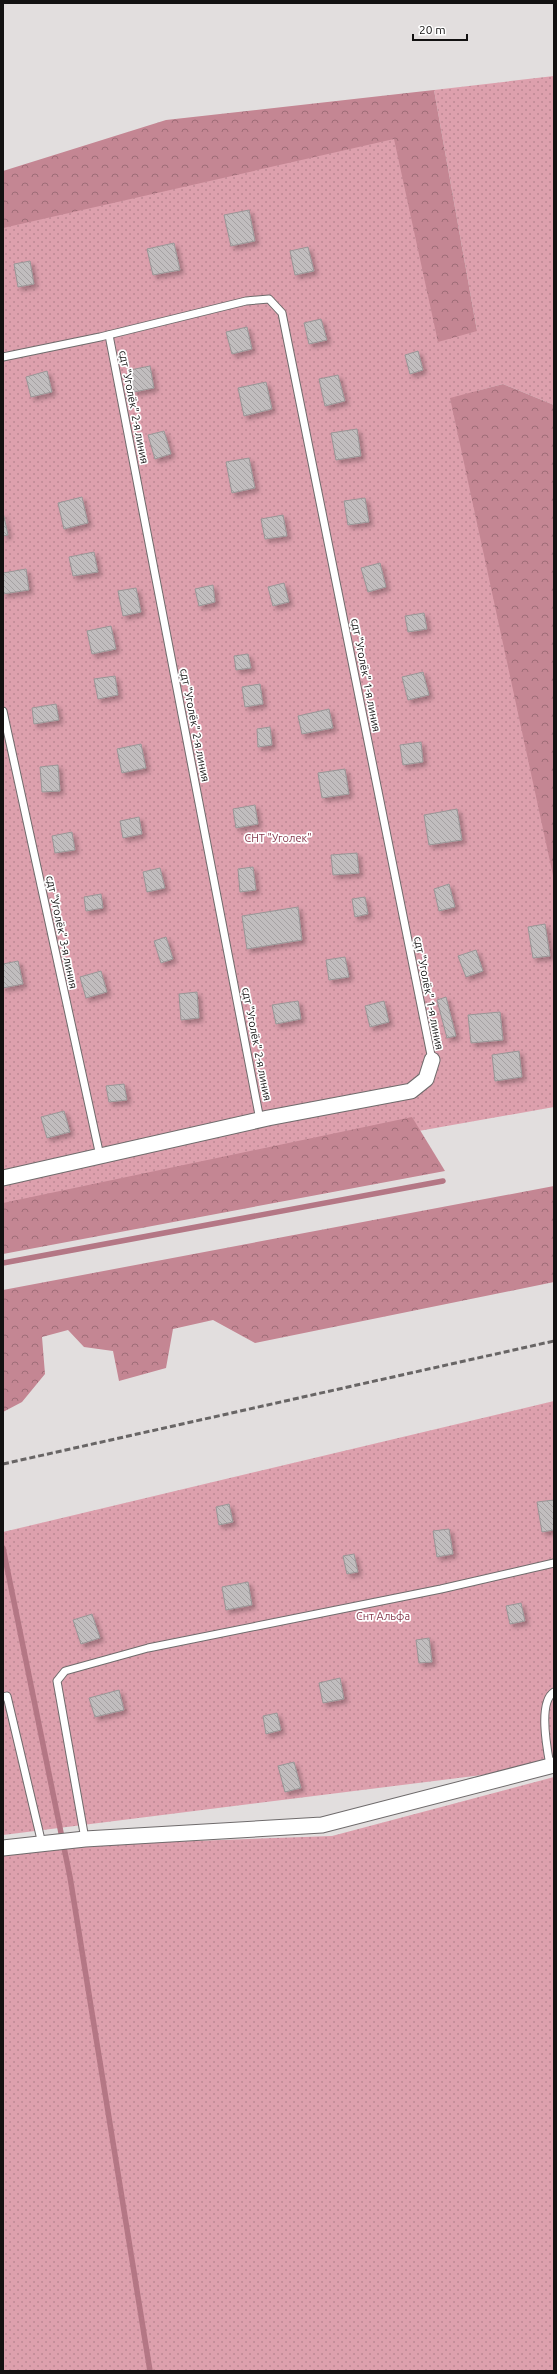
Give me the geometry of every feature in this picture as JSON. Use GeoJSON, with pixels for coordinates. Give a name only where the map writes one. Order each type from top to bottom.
{"type":"FeatureCollection","features":[{"type":"Feature","properties":{"kind":"street"},"geometry":{"type":"LineString","coordinates":[[3,1178],[260,1120],[411,1091],[426,1079],[432,1060]]}},
{"type":"Feature","properties":{"kind":"street"},"geometry":{"type":"LineString","coordinates":[[3,1848],[85,1838],[322,1825],[552,1765]]}},
{"type":"Feature","properties":{"kind":"lane","name":"сдт \"Уголёк\" 1-я линия"},"geometry":{"type":"LineString","coordinates":[[109,335],[246,301],[269,299],[282,313],[432,1060]]}},
{"type":"Feature","properties":{"kind":"lane"},"geometry":{"type":"LineString","coordinates":[[3,357],[109,335]]}},
{"type":"Feature","properties":{"kind":"lane","name":"сдт \"Уголёк\" 2-я линия"},"geometry":{"type":"LineString","coordinates":[[109,335],[260,1120]]}},
{"type":"Feature","properties":{"kind":"lane","name":"сдт \"Уголёк\" 3-я линия"},"geometry":{"type":"LineString","coordinates":[[3,712],[100,1157]]}},
{"type":"Feature","properties":{"kind":"lane"},"geometry":{"type":"LineString","coordinates":[[85,1838],[57,1681],[65,1671],[148,1648],[440,1589],[554,1563]]}},
{"type":"Feature","properties":{"kind":"lane"},"geometry":{"type":"LineString","coordinates":[[552,1765],[545,1714],[549,1696],[554,1692]]}},
{"type":"Feature","properties":{"kind":"lane"},"geometry":{"type":"LineString","coordinates":[[3,1697],[7,1696],[42,1844]]}},
{"type":"Feature","properties":{"kind":"green space","name":"СНТ \"Уголек\""},"geometry":{"type":"Polygon","coordinates":[[[554,76],[554,405],[503,384],[477,391],[554,727],[554,1107],[3,1205],[3,202],[414,117],[477,331],[434,90],[554,76]]]}},
{"type":"Feature","properties":{"kind":"green space"},"geometry":{"type":"Polygon","coordinates":[[[434,90],[477,331],[438,342],[394,139],[3,228],[3,171],[166,120],[434,90]]]}},
{"type":"Feature","properties":{"kind":"green space"},"geometry":{"type":"Polygon","coordinates":[[[503,384],[554,405],[554,880],[450,398],[503,384]]]}},
{"type":"Feature","properties":{"kind":"green space"},"geometry":{"type":"Polygon","coordinates":[[[412,1117],[445,1171],[3,1254],[3,1203],[412,1117]]]}},
{"type":"Feature","properties":{"kind":"green space"},"geometry":{"type":"Polygon","coordinates":[[[554,1186],[554,1282],[255,1343],[213,1320],[173,1329],[166,1368],[119,1381],[113,1351],[84,1347],[68,1330],[42,1337],[45,1374],[22,1402],[3,1412],[3,1290],[554,1186]]]}},
{"type":"Feature","properties":{"kind":"green space","name":"Снт Альфа"},"geometry":{"type":"Polygon","coordinates":[[[554,1401],[554,1766],[3,1835],[3,1532],[554,1401]]]}},
{"type":"Feature","properties":{"kind":"green space"},"geometry":{"type":"Polygon","coordinates":[[[554,1777],[554,2371],[3,2371],[3,1855],[108,1844],[332,1836],[554,1777]]]}},
{"type":"Feature","properties":{"kind":"building"},"geometry":{"type":"Polygon","coordinates":[[[249,210],[255,241],[231,246],[224,215],[249,210]]]}},
{"type":"Feature","properties":{"kind":"building"},"geometry":{"type":"Polygon","coordinates":[[[174,243],[180,270],[153,275],[147,249],[174,243]]]}},
{"type":"Feature","properties":{"kind":"building"},"geometry":{"type":"Polygon","coordinates":[[[308,247],[314,271],[295,275],[290,251],[308,247]]]}},
{"type":"Feature","properties":{"kind":"building"},"geometry":{"type":"Polygon","coordinates":[[[30,261],[34,284],[18,287],[14,264],[30,261]]]}},
{"type":"Feature","properties":{"kind":"building"},"geometry":{"type":"Polygon","coordinates":[[[321,319],[327,340],[309,344],[304,323],[321,319]]]}},
{"type":"Feature","properties":{"kind":"building"},"geometry":{"type":"Polygon","coordinates":[[[247,327],[252,349],[232,354],[226,332],[247,327]]]}},
{"type":"Feature","properties":{"kind":"building"},"geometry":{"type":"Polygon","coordinates":[[[418,351],[423,370],[410,374],[405,355],[418,351]]]}},
{"type":"Feature","properties":{"kind":"building"},"geometry":{"type":"Polygon","coordinates":[[[150,366],[154,388],[134,392],[130,370],[150,366]]]}},
{"type":"Feature","properties":{"kind":"building"},"geometry":{"type":"Polygon","coordinates":[[[47,371],[52,392],[31,397],[26,377],[47,371]]]}},
{"type":"Feature","properties":{"kind":"building"},"geometry":{"type":"Polygon","coordinates":[[[338,375],[345,401],[325,406],[319,379],[338,375]]]}},
{"type":"Feature","properties":{"kind":"building"},"geometry":{"type":"Polygon","coordinates":[[[266,382],[272,409],[244,416],[238,388],[266,382]]]}},
{"type":"Feature","properties":{"kind":"building"},"geometry":{"type":"Polygon","coordinates":[[[357,429],[361,456],[336,460],[331,433],[357,429]]]}},
{"type":"Feature","properties":{"kind":"building"},"geometry":{"type":"Polygon","coordinates":[[[164,431],[171,454],[155,459],[148,435],[164,431]]]}},
{"type":"Feature","properties":{"kind":"building"},"geometry":{"type":"Polygon","coordinates":[[[249,458],[255,488],[232,493],[226,462],[249,458]]]}},
{"type":"Feature","properties":{"kind":"building"},"geometry":{"type":"Polygon","coordinates":[[[82,497],[88,523],[64,529],[58,503],[82,497]]]}},
{"type":"Feature","properties":{"kind":"building"},"geometry":{"type":"Polygon","coordinates":[[[365,498],[369,522],[348,525],[344,501],[365,498]]]}},
{"type":"Feature","properties":{"kind":"building"},"geometry":{"type":"Polygon","coordinates":[[[3,512],[8,535],[3,536],[3,512]]]}},
{"type":"Feature","properties":{"kind":"building"},"geometry":{"type":"Polygon","coordinates":[[[283,515],[287,536],[265,539],[261,519],[283,515]]]}},
{"type":"Feature","properties":{"kind":"building"},"geometry":{"type":"Polygon","coordinates":[[[94,552],[98,572],[73,576],[69,557],[94,552]]]}},
{"type":"Feature","properties":{"kind":"building"},"geometry":{"type":"Polygon","coordinates":[[[380,563],[386,587],[368,592],[361,568],[380,563]]]}},
{"type":"Feature","properties":{"kind":"building"},"geometry":{"type":"Polygon","coordinates":[[[26,569],[29,590],[3,594],[3,573],[26,569]]]}},
{"type":"Feature","properties":{"kind":"building"},"geometry":{"type":"Polygon","coordinates":[[[284,583],[289,602],[273,606],[268,587],[284,583]]]}},
{"type":"Feature","properties":{"kind":"building"},"geometry":{"type":"Polygon","coordinates":[[[213,585],[215,602],[199,606],[195,589],[213,585]]]}},
{"type":"Feature","properties":{"kind":"building"},"geometry":{"type":"Polygon","coordinates":[[[136,588],[141,612],[123,616],[118,591],[136,588]]]}},
{"type":"Feature","properties":{"kind":"building"},"geometry":{"type":"Polygon","coordinates":[[[424,613],[427,629],[408,632],[405,616],[424,613]]]}},
{"type":"Feature","properties":{"kind":"building"},"geometry":{"type":"Polygon","coordinates":[[[111,626],[116,649],[92,654],[87,631],[111,626]]]}},
{"type":"Feature","properties":{"kind":"building"},"geometry":{"type":"Polygon","coordinates":[[[248,654],[251,668],[236,670],[234,656],[248,654]]]}},
{"type":"Feature","properties":{"kind":"building"},"geometry":{"type":"Polygon","coordinates":[[[423,672],[429,695],[408,700],[402,677],[423,672]]]}},
{"type":"Feature","properties":{"kind":"building"},"geometry":{"type":"Polygon","coordinates":[[[115,676],[118,695],[98,699],[94,679],[115,676]]]}},
{"type":"Feature","properties":{"kind":"building"},"geometry":{"type":"Polygon","coordinates":[[[260,684],[263,704],[245,707],[242,687],[260,684]]]}},
{"type":"Feature","properties":{"kind":"building"},"geometry":{"type":"Polygon","coordinates":[[[56,704],[59,720],[34,724],[32,708],[56,704]]]}},
{"type":"Feature","properties":{"kind":"building"},"geometry":{"type":"Polygon","coordinates":[[[329,709],[333,728],[302,734],[298,716],[329,709]]]}},
{"type":"Feature","properties":{"kind":"building"},"geometry":{"type":"Polygon","coordinates":[[[270,727],[272,745],[258,747],[257,729],[270,727]]]}},
{"type":"Feature","properties":{"kind":"building"},"geometry":{"type":"Polygon","coordinates":[[[421,742],[423,762],[403,765],[400,745],[421,742]]]}},
{"type":"Feature","properties":{"kind":"building"},"geometry":{"type":"Polygon","coordinates":[[[141,744],[146,768],[122,773],[117,749],[141,744]]]}},
{"type":"Feature","properties":{"kind":"building"},"geometry":{"type":"Polygon","coordinates":[[[58,765],[60,791],[42,792],[40,767],[58,765]]]}},
{"type":"Feature","properties":{"kind":"building"},"geometry":{"type":"Polygon","coordinates":[[[345,769],[349,794],[322,798],[318,773],[345,769]]]}},
{"type":"Feature","properties":{"kind":"building"},"geometry":{"type":"Polygon","coordinates":[[[255,805],[258,824],[236,828],[233,809],[255,805]]]}},
{"type":"Feature","properties":{"kind":"building"},"geometry":{"type":"Polygon","coordinates":[[[457,809],[462,840],[429,845],[424,815],[457,809]]]}},
{"type":"Feature","properties":{"kind":"building"},"geometry":{"type":"Polygon","coordinates":[[[139,817],[142,834],[123,838],[120,821],[139,817]]]}},
{"type":"Feature","properties":{"kind":"building"},"geometry":{"type":"Polygon","coordinates":[[[72,832],[75,850],[55,853],[52,836],[72,832]]]}},
{"type":"Feature","properties":{"kind":"building"},"geometry":{"type":"Polygon","coordinates":[[[357,853],[359,873],[333,875],[331,855],[357,853]]]}},
{"type":"Feature","properties":{"kind":"building"},"geometry":{"type":"Polygon","coordinates":[[[253,867],[256,890],[240,892],[238,869],[253,867]]]}},
{"type":"Feature","properties":{"kind":"building"},"geometry":{"type":"Polygon","coordinates":[[[160,868],[165,888],[147,892],[143,872],[160,868]]]}},
{"type":"Feature","properties":{"kind":"building"},"geometry":{"type":"Polygon","coordinates":[[[449,884],[455,907],[439,911],[434,889],[449,884]]]}},
{"type":"Feature","properties":{"kind":"building"},"geometry":{"type":"Polygon","coordinates":[[[101,894],[103,908],[86,911],[84,897],[101,894]]]}},
{"type":"Feature","properties":{"kind":"building"},"geometry":{"type":"Polygon","coordinates":[[[365,897],[368,914],[355,917],[352,899],[365,897]]]}},
{"type":"Feature","properties":{"kind":"building"},"geometry":{"type":"Polygon","coordinates":[[[298,907],[302,940],[247,949],[242,916],[298,907]]]}},
{"type":"Feature","properties":{"kind":"building"},"geometry":{"type":"Polygon","coordinates":[[[545,924],[550,956],[533,958],[528,927],[545,924]]]}},
{"type":"Feature","properties":{"kind":"building"},"geometry":{"type":"Polygon","coordinates":[[[166,937],[173,959],[161,963],[154,941],[166,937]]]}},
{"type":"Feature","properties":{"kind":"building"},"geometry":{"type":"Polygon","coordinates":[[[476,950],[483,971],[466,977],[458,956],[476,950]]]}},
{"type":"Feature","properties":{"kind":"building"},"geometry":{"type":"Polygon","coordinates":[[[345,957],[349,977],[329,980],[326,960],[345,957]]]}},
{"type":"Feature","properties":{"kind":"building"},"geometry":{"type":"Polygon","coordinates":[[[18,961],[23,984],[3,988],[3,964],[18,961]]]}},
{"type":"Feature","properties":{"kind":"building"},"geometry":{"type":"Polygon","coordinates":[[[101,971],[107,992],[86,998],[80,977],[101,971]]]}},
{"type":"Feature","properties":{"kind":"building"},"geometry":{"type":"Polygon","coordinates":[[[197,992],[199,1018],[181,1020],[179,994],[197,992]]]}},
{"type":"Feature","properties":{"kind":"building"},"geometry":{"type":"Polygon","coordinates":[[[446,997],[456,1036],[447,1038],[437,1000],[446,997]]]}},
{"type":"Feature","properties":{"kind":"building"},"geometry":{"type":"Polygon","coordinates":[[[298,1001],[301,1019],[276,1024],[272,1005],[298,1001]]]}},
{"type":"Feature","properties":{"kind":"building"},"geometry":{"type":"Polygon","coordinates":[[[384,1001],[389,1022],[370,1027],[365,1006],[384,1001]]]}},
{"type":"Feature","properties":{"kind":"building"},"geometry":{"type":"Polygon","coordinates":[[[500,1012],[503,1040],[471,1043],[468,1015],[500,1012]]]}},
{"type":"Feature","properties":{"kind":"building"},"geometry":{"type":"Polygon","coordinates":[[[519,1051],[522,1077],[495,1081],[492,1055],[519,1051]]]}},
{"type":"Feature","properties":{"kind":"building"},"geometry":{"type":"Polygon","coordinates":[[[124,1084],[127,1100],[109,1102],[106,1086],[124,1084]]]}},
{"type":"Feature","properties":{"kind":"building"},"geometry":{"type":"Polygon","coordinates":[[[64,1111],[70,1132],[47,1138],[41,1117],[64,1111]]]}},
{"type":"Feature","properties":{"kind":"building"},"geometry":{"type":"Polygon","coordinates":[[[554,1500],[554,1530],[542,1532],[537,1502],[554,1500]]]}},
{"type":"Feature","properties":{"kind":"building"},"geometry":{"type":"Polygon","coordinates":[[[229,1504],[233,1522],[219,1525],[216,1507],[229,1504]]]}},
{"type":"Feature","properties":{"kind":"building"},"geometry":{"type":"Polygon","coordinates":[[[449,1529],[453,1554],[437,1557],[433,1531],[449,1529]]]}},
{"type":"Feature","properties":{"kind":"building"},"geometry":{"type":"Polygon","coordinates":[[[354,1554],[358,1572],[347,1574],[343,1556],[354,1554]]]}},
{"type":"Feature","properties":{"kind":"building"},"geometry":{"type":"Polygon","coordinates":[[[248,1582],[252,1605],[226,1610],[222,1587],[248,1582]]]}},
{"type":"Feature","properties":{"kind":"building"},"geometry":{"type":"Polygon","coordinates":[[[521,1603],[525,1621],[510,1624],[506,1606],[521,1603]]]}},
{"type":"Feature","properties":{"kind":"building"},"geometry":{"type":"Polygon","coordinates":[[[92,1614],[100,1638],[81,1644],[73,1620],[92,1614]]]}},
{"type":"Feature","properties":{"kind":"building"},"geometry":{"type":"Polygon","coordinates":[[[429,1638],[432,1662],[419,1663],[416,1640],[429,1638]]]}},
{"type":"Feature","properties":{"kind":"building"},"geometry":{"type":"Polygon","coordinates":[[[340,1678],[344,1699],[323,1703],[319,1683],[340,1678]]]}},
{"type":"Feature","properties":{"kind":"building"},"geometry":{"type":"Polygon","coordinates":[[[119,1690],[124,1710],[95,1717],[89,1698],[119,1690]]]}},
{"type":"Feature","properties":{"kind":"building"},"geometry":{"type":"Polygon","coordinates":[[[277,1713],[281,1730],[266,1734],[263,1716],[277,1713]]]}},
{"type":"Feature","properties":{"kind":"building"},"geometry":{"type":"Polygon","coordinates":[[[294,1762],[301,1788],[285,1792],[278,1766],[294,1762]]]}},
{"type":"Feature","properties":{"kind":"waterway"},"geometry":{"type":"LineString","coordinates":[[3,1263],[443,1181]]}},
{"type":"Feature","properties":{"kind":"waterway"},"geometry":{"type":"LineString","coordinates":[[3,1548],[70,1877],[150,2371]]}},
{"type":"Feature","properties":{"kind":"railway"},"geometry":{"type":"LineString","coordinates":[[3,1464],[554,1341]]}}]}
